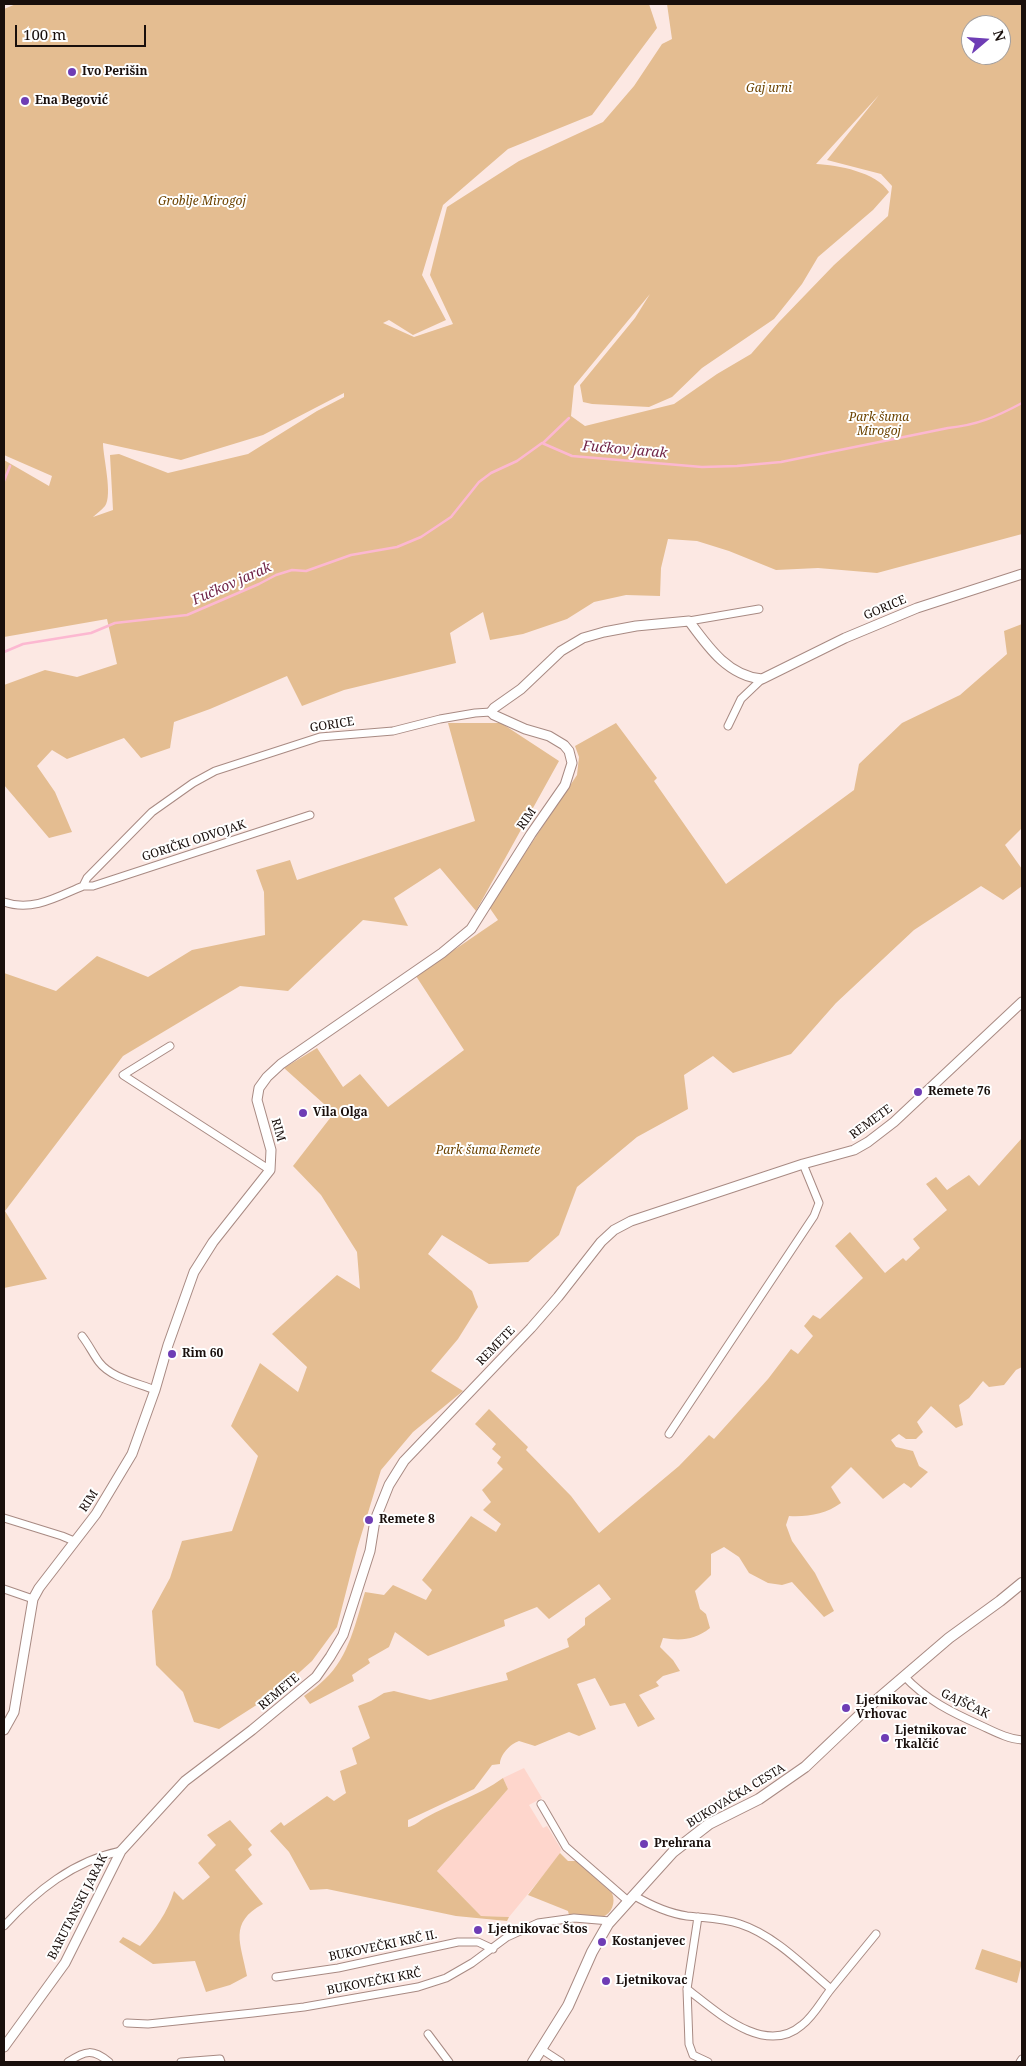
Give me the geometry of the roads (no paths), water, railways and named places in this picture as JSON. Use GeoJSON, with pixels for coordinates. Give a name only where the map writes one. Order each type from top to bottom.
{"type":"FeatureCollection","features":[{"type":"Feature","properties":{"kind":"main road","name":"BUKOVAČKA CESTA"},"geometry":{"type":"LineString","coordinates":[[533,2062],[568,2006],[592,1952],[610,1921],[661,1863],[684,1842],[709,1824],[759,1800],[806,1767],[865,1710],[904,1676],[956,1632],[1022,1583]]}},
{"type":"Feature","properties":{"kind":"street","name":"GORICE"},"geometry":{"type":"LineString","coordinates":[[728,726],[741,699],[762,679],[845,638],[917,608],[1022,574]]}},
{"type":"Feature","properties":{"kind":"street"},"geometry":{"type":"LineString","coordinates":[[491,712],[521,689],[561,651],[583,638],[636,626],[689,621],[759,609]]}},
{"type":"Feature","properties":{"kind":"street"},"geometry":{"type":"LineString","coordinates":[[689,621],[709,648],[723,662],[746,675],[762,679]]}},
{"type":"Feature","properties":{"kind":"street","name":"GORICE"},"geometry":{"type":"LineString","coordinates":[[84,886],[87,878],[152,812],[193,783],[215,771],[320,737],[393,731],[440,719],[491,712]]}},
{"type":"Feature","properties":{"kind":"street","name":"RIM"},"geometry":{"type":"LineString","coordinates":[[4,1730],[14,1712],[33,1599],[96,1514],[132,1454],[194,1272],[213,1242],[270,1170],[271,1150],[257,1100],[259,1088],[267,1077],[281,1064],[442,953],[471,929],[531,834],[566,784],[572,763],[569,751],[564,745],[549,736],[525,729],[491,712]]}},
{"type":"Feature","properties":{"kind":"street","name":"GORIČKI ODVOJAK"},"geometry":{"type":"LineString","coordinates":[[84,886],[93,886],[310,815]]}},
{"type":"Feature","properties":{"kind":"street"},"geometry":{"type":"LineString","coordinates":[[4,902],[17,907],[34,905],[84,886]]}},
{"type":"Feature","properties":{"kind":"street","name":"REMETE"},"geometry":{"type":"LineString","coordinates":[[121,1851],[185,1780],[252,1730],[316,1678],[343,1635],[370,1551],[375,1520],[389,1485],[404,1461],[558,1298],[601,1242],[614,1230],[631,1221],[803,1164],[854,1150],[868,1142],[900,1116],[1022,1002]]}},
{"type":"Feature","properties":{"kind":"street"},"geometry":{"type":"LineString","coordinates":[[170,1046],[123,1075],[270,1170]]}},
{"type":"Feature","properties":{"kind":"street"},"geometry":{"type":"LineString","coordinates":[[669,1434],[814,1216],[819,1203],[803,1164]]}},
{"type":"Feature","properties":{"kind":"street"},"geometry":{"type":"LineString","coordinates":[[82,1336],[107,1370],[155,1390]]}},
{"type":"Feature","properties":{"kind":"street"},"geometry":{"type":"LineString","coordinates":[[4,1518],[62,1536],[74,1542]]}},
{"type":"Feature","properties":{"kind":"street"},"geometry":{"type":"LineString","coordinates":[[4,1589],[33,1599]]}},
{"type":"Feature","properties":{"kind":"street","name":"GAJŠČAK"},"geometry":{"type":"LineString","coordinates":[[904,1676],[919,1692],[941,1707],[1000,1734],[1022,1740]]}},
{"type":"Feature","properties":{"kind":"street"},"geometry":{"type":"LineString","coordinates":[[541,1804],[566,1847],[631,1898],[663,1910],[734,1922],[750,1928],[772,1941],[831,1989]]}},
{"type":"Feature","properties":{"kind":"street"},"geometry":{"type":"LineString","coordinates":[[4,1926],[27,1901],[61,1875],[111,1853],[121,1851]]}},
{"type":"Feature","properties":{"kind":"street","name":"BARUTANSKI JARAK"},"geometry":{"type":"LineString","coordinates":[[4,2047],[65,1963],[121,1851]]}},
{"type":"Feature","properties":{"kind":"street"},"geometry":{"type":"LineString","coordinates":[[698,1917],[687,1989],[689,2044],[693,2055],[708,2062]]}},
{"type":"Feature","properties":{"kind":"street","name":"BUKOVEČKI KRČ"},"geometry":{"type":"LineString","coordinates":[[127,2023],[148,2024],[270,2011],[418,1988],[446,1978],[493,1949],[507,1937],[526,1928],[548,1921],[586,1918],[610,1921]]}},
{"type":"Feature","properties":{"kind":"street"},"geometry":{"type":"LineString","coordinates":[[687,1989],[711,2008],[754,2034],[770,2037],[781,2036],[802,2026],[876,1934]]}},
{"type":"Feature","properties":{"kind":"street","name":"BUKOVEČKI KRČ II."},"geometry":{"type":"LineString","coordinates":[[276,1977],[338,1968],[458,1942],[478,1942],[493,1949]]}},
{"type":"Feature","properties":{"kind":"street"},"geometry":{"type":"LineString","coordinates":[[428,2034],[449,2062]]}},
{"type":"Feature","properties":{"kind":"street"},"geometry":{"type":"LineString","coordinates":[[541,2049],[561,2062]]}},
{"type":"Feature","properties":{"kind":"street"},"geometry":{"type":"LineString","coordinates":[[68,2062],[82,2054],[93,2052],[109,2062]]}},
{"type":"Feature","properties":{"kind":"street"},"geometry":{"type":"LineString","coordinates":[[182,2062],[220,2060]]}},
{"type":"Feature","properties":{"kind":"waterway","name":"Fučkov jarak"},"geometry":{"type":"LineString","coordinates":[[4,652],[23,644],[91,633],[115,623],[187,615],[276,575],[292,570],[306,571],[351,555],[397,547],[421,537],[451,517],[479,482],[491,473],[517,461],[542,443],[572,456],[702,467],[737,466],[781,462],[968,425],[995,416],[1022,403]]}},
{"type":"Feature","properties":{"kind":"waterway"},"geometry":{"type":"LineString","coordinates":[[543,443],[569,418]]}},
{"type":"Feature","properties":{"kind":"waterway"},"geometry":{"type":"LineString","coordinates":[[4,481],[10,466]]}},
{"type":"Feature","properties":{"kind":"place","name":"Ivo Perišin"},"geometry":{"type":"Point","coordinates":[72,72]}},
{"type":"Feature","properties":{"kind":"place","name":"Ena Begović"},"geometry":{"type":"Point","coordinates":[25,101]}},
{"type":"Feature","properties":{"kind":"place","name":"Remete 76"},"geometry":{"type":"Point","coordinates":[918,1092]}},
{"type":"Feature","properties":{"kind":"place","name":"Vila Olga"},"geometry":{"type":"Point","coordinates":[303,1113]}},
{"type":"Feature","properties":{"kind":"place","name":"Rim 60"},"geometry":{"type":"Point","coordinates":[172,1354]}},
{"type":"Feature","properties":{"kind":"place","name":"Remete 8"},"geometry":{"type":"Point","coordinates":[369,1520]}},
{"type":"Feature","properties":{"kind":"place","name":"Ljetnikovac Vrhovac"},"geometry":{"type":"Point","coordinates":[846,1708]}},
{"type":"Feature","properties":{"kind":"place","name":"Ljetnikovac Tkalčić"},"geometry":{"type":"Point","coordinates":[885,1738]}},
{"type":"Feature","properties":{"kind":"place","name":"Prehrana"},"geometry":{"type":"Point","coordinates":[644,1844]}},
{"type":"Feature","properties":{"kind":"place","name":"Ljetnikovac Štos"},"geometry":{"type":"Point","coordinates":[478,1930]}},
{"type":"Feature","properties":{"kind":"place","name":"Kostanjevec"},"geometry":{"type":"Point","coordinates":[602,1942]}},
{"type":"Feature","properties":{"kind":"place","name":"Ljetnikovac"},"geometry":{"type":"Point","coordinates":[606,1981]}},
{"type":"Feature","properties":{"kind":"park label","name":"Gaj urni"},"geometry":{"type":"Point","coordinates":[769,89]}},
{"type":"Feature","properties":{"kind":"park label","name":"Groblje Mirogoj"},"geometry":{"type":"Point","coordinates":[202,202]}},
{"type":"Feature","properties":{"kind":"park label","name":"Park šuma Mirogoj"},"geometry":{"type":"Point","coordinates":[879,425]}},
{"type":"Feature","properties":{"kind":"park label","name":"Park šuma Remete"},"geometry":{"type":"Point","coordinates":[488,1151]}}]}
